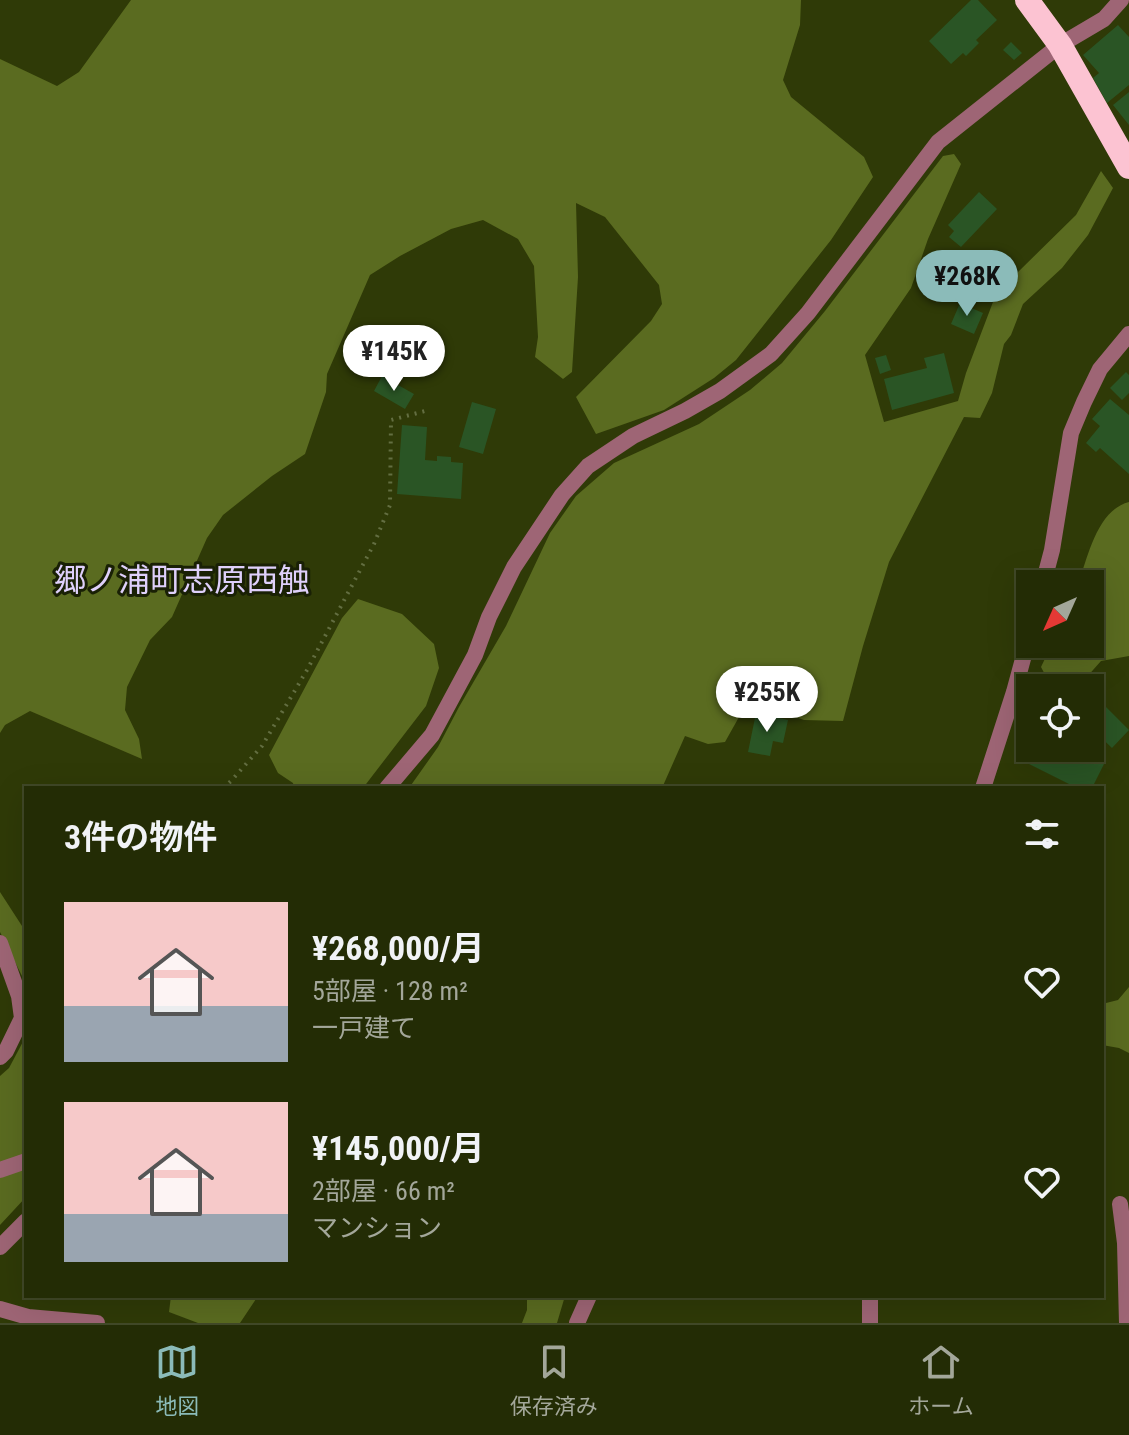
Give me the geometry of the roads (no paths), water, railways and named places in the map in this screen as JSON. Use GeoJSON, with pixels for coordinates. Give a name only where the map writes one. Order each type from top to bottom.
{"type":"FeatureCollection","features":[{"type":"Feature","properties":{"kind":"highway"},"geometry":{"type":"LineString","coordinates":[[1027,0],[1060,45],[1129,167]]}},
{"type":"Feature","properties":{"kind":"street"},"geometry":{"type":"LineString","coordinates":[[389,786],[432,735],[475,655],[489,617],[514,567],[562,495],[588,466],[633,436],[720,391],[771,354],[808,313],[938,142],[1060,45],[1104,19],[1121,0]]}},
{"type":"Feature","properties":{"kind":"street"},"geometry":{"type":"LineString","coordinates":[[1047,570],[1071,433],[1100,369],[1129,334]]}},
{"type":"Feature","properties":{"kind":"street"},"geometry":{"type":"LineString","coordinates":[[984,786],[1023,658]]}},
{"type":"Feature","properties":{"kind":"street"},"geometry":{"type":"LineString","coordinates":[[0,943],[19,996],[22,1018],[0,1057]]}},
{"type":"Feature","properties":{"kind":"street"},"geometry":{"type":"LineString","coordinates":[[0,1170],[24,1162]]}},
{"type":"Feature","properties":{"kind":"street"},"geometry":{"type":"LineString","coordinates":[[1104,1210],[1124,1202],[1127,1323]]}},
{"type":"Feature","properties":{"kind":"street"},"geometry":{"type":"LineString","coordinates":[[0,1247],[24,1223]]}},
{"type":"Feature","properties":{"kind":"street"},"geometry":{"type":"LineString","coordinates":[[577,1323],[588,1298]]}},
{"type":"Feature","properties":{"kind":"street"},"geometry":{"type":"LineString","coordinates":[[870,1298],[870,1323]]}},
{"type":"Feature","properties":{"kind":"street"},"geometry":{"type":"LineString","coordinates":[[0,1309],[28,1317],[97,1323]]}},
{"type":"Feature","properties":{"kind":"district","name":"郷ノ浦町志原西触"},"geometry":{"type":"Point","coordinates":[182,580]}}]}
